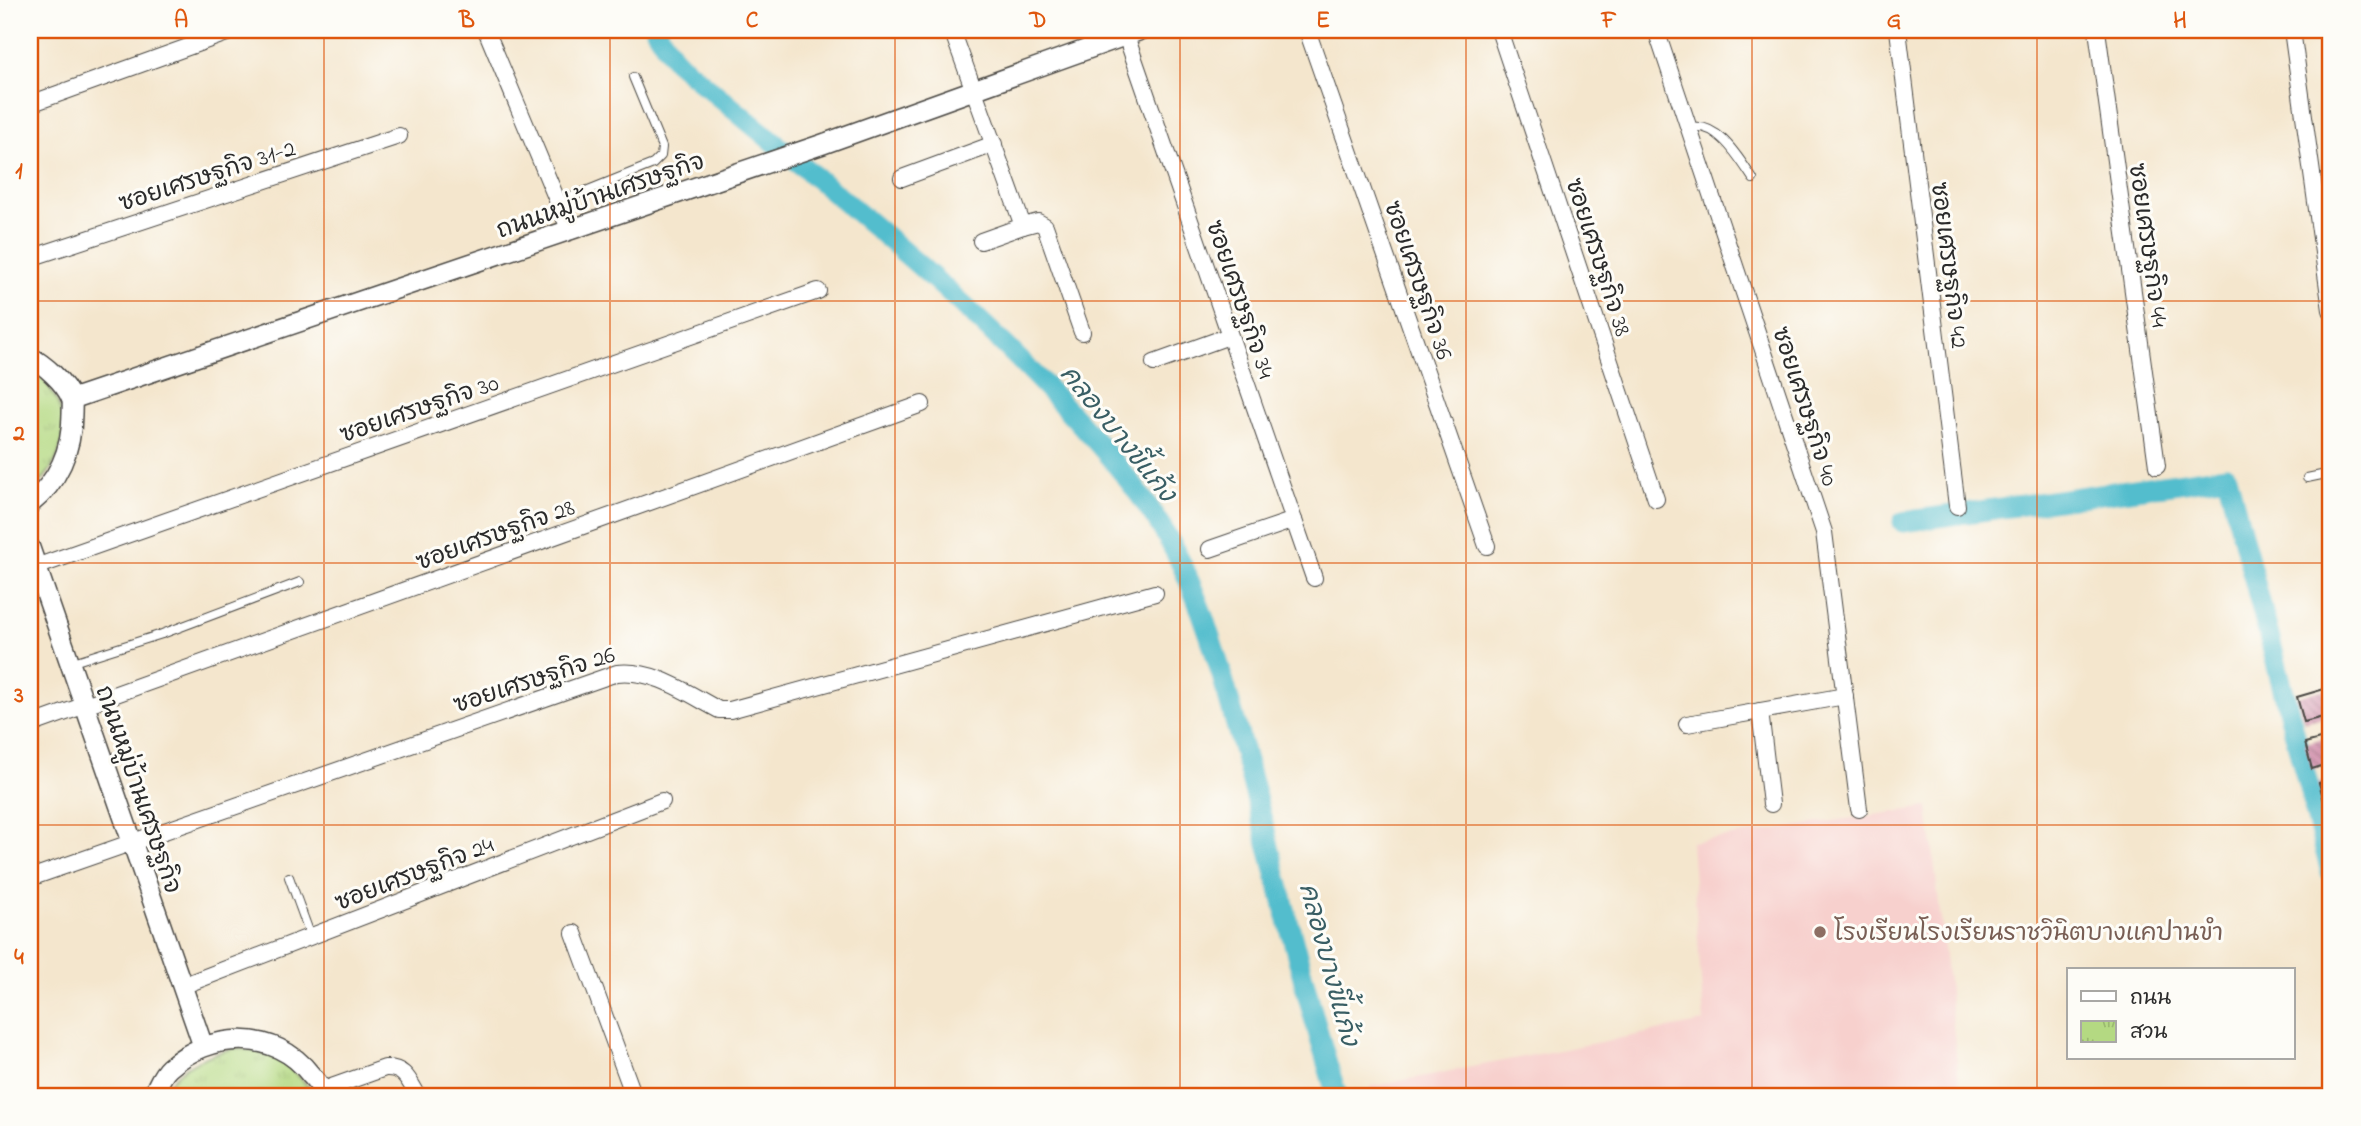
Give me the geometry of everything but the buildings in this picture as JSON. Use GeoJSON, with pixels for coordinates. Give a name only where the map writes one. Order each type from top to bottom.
{"type":"FeatureCollection","features":[{"type":"Feature","properties":{"kind":"street"},"geometry":{"type":"LineString","coordinates":[[30,104],[235,30]]}},
{"type":"Feature","properties":{"kind":"street"},"geometry":{"type":"LineString","coordinates":[[486,30],[556,203],[570,231]]}},
{"type":"Feature","properties":{"kind":"street"},"geometry":{"type":"LineString","coordinates":[[952,30],[1023,226]]}},
{"type":"Feature","properties":{"kind":"street","name":"ซอยเศรษฐกิจ 36"},"geometry":{"type":"LineString","coordinates":[[1307,30],[1487,546]]}},
{"type":"Feature","properties":{"kind":"street","name":"ซอยเศรษฐกิจ 38"},"geometry":{"type":"LineString","coordinates":[[1499,30],[1656,499]]}},
{"type":"Feature","properties":{"kind":"street","name":"ซอยเศรษฐกิจ 40"},"geometry":{"type":"LineString","coordinates":[[1656,30],[1824,532],[1860,809]]}},
{"type":"Feature","properties":{"kind":"street","name":"ซอยเศรษฐกิจ 42"},"geometry":{"type":"LineString","coordinates":[[1898,30],[1957,506]]}},
{"type":"Feature","properties":{"kind":"street","name":"ซอยเศรษฐกิจ 44"},"geometry":{"type":"LineString","coordinates":[[2097,30],[2157,466]]}},
{"type":"Feature","properties":{"kind":"street"},"geometry":{"type":"LineString","coordinates":[[2292,30],[2331,310]]}},
{"type":"Feature","properties":{"kind":"street","name":"ถนนหมู่บ้านเศรษฐกิจ"},"geometry":{"type":"LineString","coordinates":[[72,399],[823,144],[975,91],[1130,32]]}},
{"type":"Feature","properties":{"kind":"street","name":"ซอยเศรษฐกิจ 34"},"geometry":{"type":"LineString","coordinates":[[1130,32],[1229,336],[1314,578]]}},
{"type":"Feature","properties":{"kind":"street","name":"ซอยเศรษฐกิจ 31-2"},"geometry":{"type":"LineString","coordinates":[[30,258],[399,136]]}},
{"type":"Feature","properties":{"kind":"street"},"geometry":{"type":"LineString","coordinates":[[902,178],[994,144]]}},
{"type":"Feature","properties":{"kind":"street"},"geometry":{"type":"LineString","coordinates":[[981,242],[1038,222],[1045,226],[1082,332]]}},
{"type":"Feature","properties":{"kind":"street","name":"ซอยเศรษฐกิจ 30"},"geometry":{"type":"LineString","coordinates":[[33,568],[818,291]]}},
{"type":"Feature","properties":{"kind":"street"},"geometry":{"type":"LineString","coordinates":[[1154,363],[1229,336]]}},
{"type":"Feature","properties":{"kind":"street"},"geometry":{"type":"LineString","coordinates":[[30,357],[43,363],[72,399],[72,432],[65,460],[51,483],[30,504]]}},
{"type":"Feature","properties":{"kind":"street","name":"ซอยเศรษฐกิจ 28"},"geometry":{"type":"LineString","coordinates":[[30,724],[922,404]]}},
{"type":"Feature","properties":{"kind":"street"},"geometry":{"type":"LineString","coordinates":[[1209,549],[1294,520]]}},
{"type":"Feature","properties":{"kind":"street","name":"ถนนหมู่บ้านเศรษฐกิจ"},"geometry":{"type":"LineString","coordinates":[[30,548],[33,568],[71,663],[203,1046]]}},
{"type":"Feature","properties":{"kind":"street","name":"ซอยเศรษฐกิจ 26"},"geometry":{"type":"LineString","coordinates":[[30,878],[617,673],[635,671],[651,675],[719,710],[730,710],[1154,593]]}},
{"type":"Feature","properties":{"kind":"street"},"geometry":{"type":"LineString","coordinates":[[1687,724],[1845,696]]}},
{"type":"Feature","properties":{"kind":"street"},"geometry":{"type":"LineString","coordinates":[[1760,711],[1771,804]]}},
{"type":"Feature","properties":{"kind":"street","name":"ซอยเศรษฐกิจ 24"},"geometry":{"type":"LineString","coordinates":[[182,986],[662,801]]}},
{"type":"Feature","properties":{"kind":"street"},"geometry":{"type":"LineString","coordinates":[[574,933],[634,1096]]}},
{"type":"Feature","properties":{"kind":"street"},"geometry":{"type":"LineString","coordinates":[[152,1096],[167,1069],[203,1046],[239,1038],[272,1045],[302,1063],[324,1093],[385,1068],[396,1067],[404,1072],[418,1096]]}},
{"type":"Feature","properties":{"kind":"lane"},"geometry":{"type":"LineString","coordinates":[[556,203],[653,164],[661,156],[662,147],[633,77]]}},
{"type":"Feature","properties":{"kind":"lane"},"geometry":{"type":"LineString","coordinates":[[1689,128],[1707,129],[1724,141],[1753,179]]}},
{"type":"Feature","properties":{"kind":"lane"},"geometry":{"type":"LineString","coordinates":[[2307,478],[2331,473]]}},
{"type":"Feature","properties":{"kind":"lane"},"geometry":{"type":"LineString","coordinates":[[71,663],[162,634],[300,582]]}},
{"type":"Feature","properties":{"kind":"lane"},"geometry":{"type":"LineString","coordinates":[[289,877],[311,937]]}},
{"type":"Feature","properties":{"kind":"shaded area","name":"โรงเรียนโรงเรียนราชวินิตบางแคปานขำ"},"geometry":{"type":"Polygon","coordinates":[[[1928,807],[1961,1096],[1373,1096],[1369,1087],[1704,1022],[1691,842],[1928,807]]]}},
{"type":"Feature","properties":{"kind":"green space"},"geometry":{"type":"Polygon","coordinates":[[[30,366],[55,397],[63,430],[55,462],[30,493],[30,366]]]}},
{"type":"Feature","properties":{"kind":"green space"},"geometry":{"type":"Polygon","coordinates":[[[235,1048],[262,1053],[282,1062],[316,1096],[162,1096],[175,1077],[192,1063],[235,1048]]]}},
{"type":"Feature","properties":{"kind":"waterway","name":"คลองบางขี้แก้ง"},"geometry":{"type":"LineString","coordinates":[[656,30],[675,60],[874,226],[971,312],[1017,357],[1110,458],[1167,536],[1188,578],[1212,643],[1337,1096]]}},
{"type":"Feature","properties":{"kind":"waterway"},"geometry":{"type":"LineString","coordinates":[[1903,522],[2227,476],[2331,872]]}},
{"type":"Feature","properties":{"kind":"place","name":"โรงเรียนโรงเรียนราชวินิตบางแคปานขำ"},"geometry":{"type":"Point","coordinates":[1820,932]}}]}
